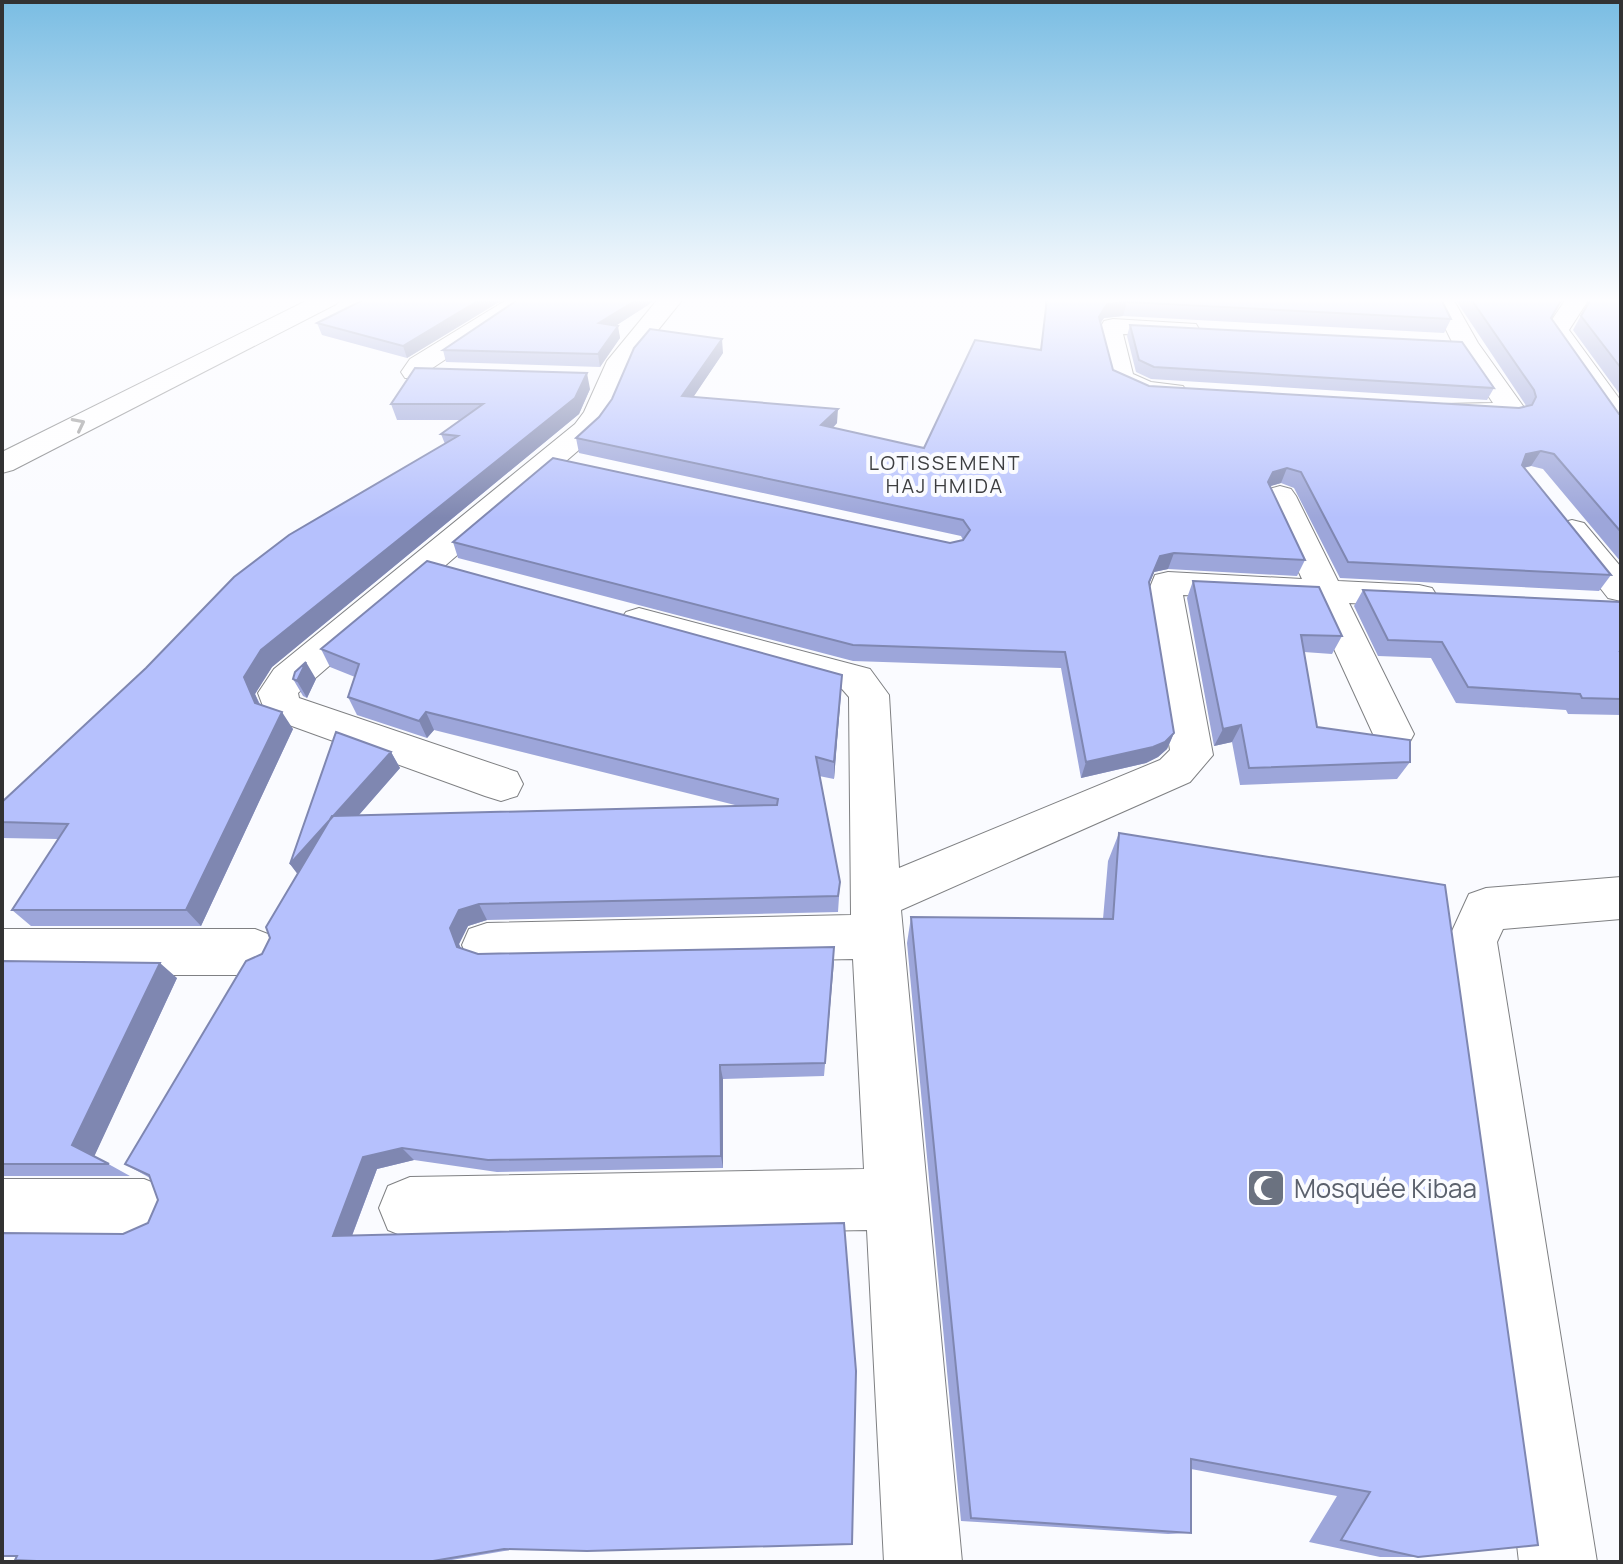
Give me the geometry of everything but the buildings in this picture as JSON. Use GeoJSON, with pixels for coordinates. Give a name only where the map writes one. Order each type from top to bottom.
{"type":"FeatureCollection","features":[{"type":"Feature","properties":{"kind":"street"},"geometry":{"type":"LineString","coordinates":[[2,438],[135,372]]}},
{"type":"Feature","properties":{"kind":"street"},"geometry":{"type":"LineString","coordinates":[[2,464],[184,372]]}},
{"type":"Feature","properties":{"kind":"street"},"geometry":{"type":"LineString","coordinates":[[414,372],[456,375]]}},
{"type":"Feature","properties":{"kind":"street"},"geometry":{"type":"LineString","coordinates":[[501,784],[281,707],[278,693],[288,678],[425,562],[567,463],[606,400],[595,378],[601,372]]}},
{"type":"Feature","properties":{"kind":"street"},"geometry":{"type":"LineString","coordinates":[[1120,372],[1121,378],[1145,390],[1206,394]]}},
{"type":"Feature","properties":{"kind":"street"},"geometry":{"type":"LineString","coordinates":[[1420,408],[1510,412],[1484,372]]}},
{"type":"Feature","properties":{"kind":"street"},"geometry":{"type":"LineString","coordinates":[[1587,372],[1621,421]]}},
{"type":"Feature","properties":{"kind":"street"},"geometry":{"type":"LineString","coordinates":[[1280,496],[1393,734]]}},
{"type":"Feature","properties":{"kind":"street"},"geometry":{"type":"LineString","coordinates":[[1551,503],[1611,601]]}},
{"type":"Feature","properties":{"kind":"street"},"geometry":{"type":"LineString","coordinates":[[425,562],[471,575]]}},
{"type":"Feature","properties":{"kind":"street"},"geometry":{"type":"LineString","coordinates":[[487,945],[876,918],[1175,771],[1192,755],[1164,597],[1168,583],[1445,598]]}},
{"type":"Feature","properties":{"kind":"street"},"geometry":{"type":"LineString","coordinates":[[607,611],[856,679],[869,695],[876,918],[923,1562]]}},
{"type":"Feature","properties":{"kind":"street"},"geometry":{"type":"LineString","coordinates":[[1558,1562],[1472,942],[1486,909],[1621,898]]}},
{"type":"Feature","properties":{"kind":"street"},"geometry":{"type":"LineString","coordinates":[[2,952],[255,952]]}},
{"type":"Feature","properties":{"kind":"street"},"geometry":{"type":"LineString","coordinates":[[410,1208],[897,1199]]}},
{"type":"Feature","properties":{"kind":"street"},"geometry":{"type":"LineString","coordinates":[[2,1210],[144,1210]]}},
{"type":"Feature","properties":{"kind":"place","name":"Mosquée Kibaa"},"geometry":{"type":"Point","coordinates":[1266,1188]}},
{"type":"Feature","properties":{"kind":"district","name":"LOTISSEMENT HAJ HMIDA"},"geometry":{"type":"Point","coordinates":[945,474]}}]}
